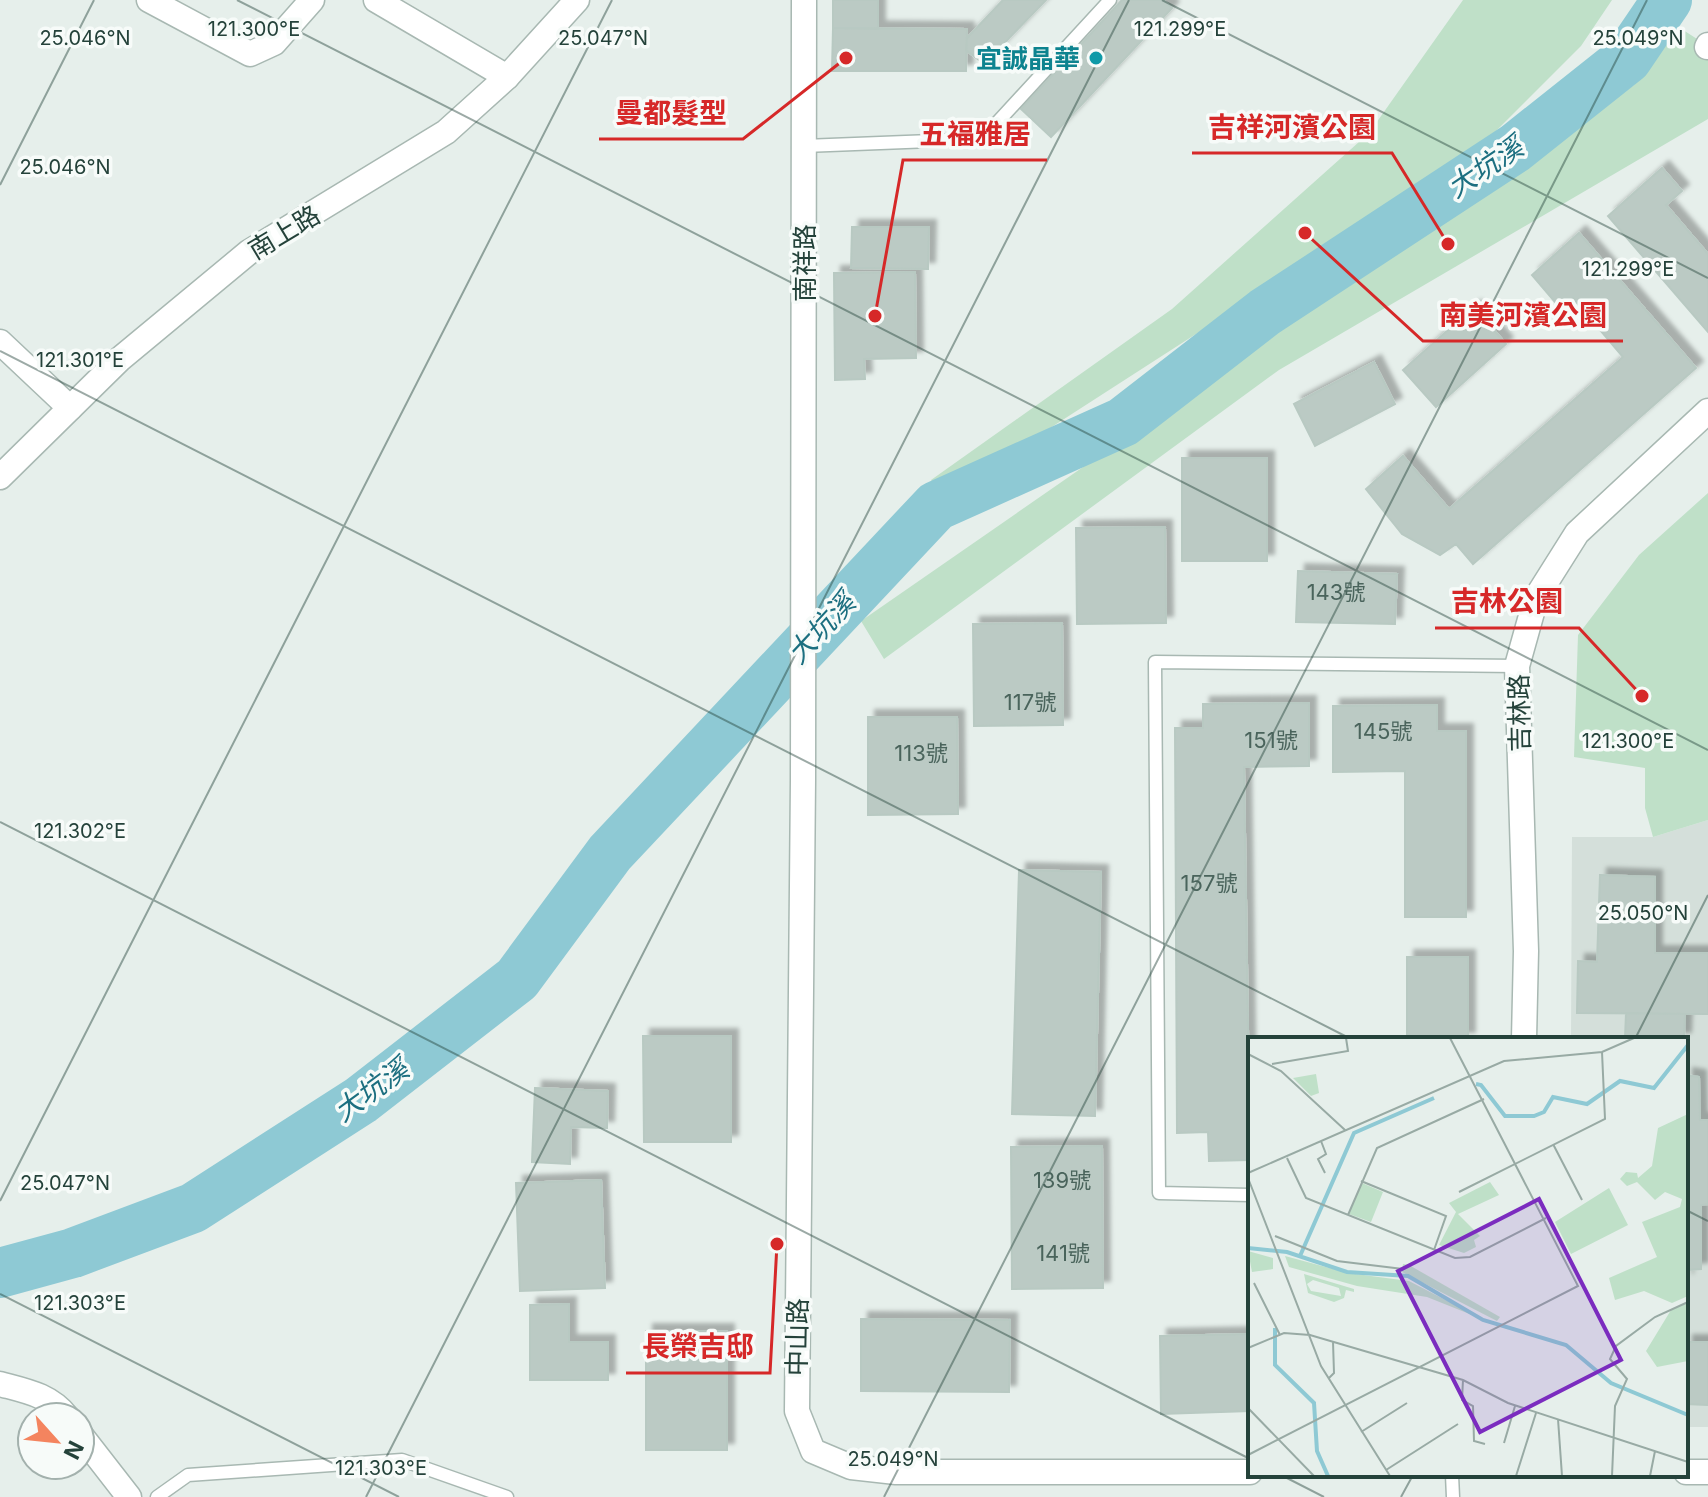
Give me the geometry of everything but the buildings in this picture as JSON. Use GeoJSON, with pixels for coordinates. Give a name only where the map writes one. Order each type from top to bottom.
{"type":"FeatureCollection","features":[{"type":"Feature","properties":{"kind":"street"},"geometry":{"type":"LineString","coordinates":[[149,0],[250,54],[274,43],[312,0]]}},
{"type":"Feature","properties":{"kind":"street"},"geometry":{"type":"LineString","coordinates":[[376,0],[507,77]]}},
{"type":"Feature","properties":{"kind":"street","name":"南上路"},"geometry":{"type":"LineString","coordinates":[[0,477],[120,359],[249,252],[446,132],[507,77],[577,0]]}},
{"type":"Feature","properties":{"kind":"street","name":"南祥路"},"geometry":{"type":"LineString","coordinates":[[803,780],[804,0]]}},
{"type":"Feature","properties":{"kind":"street"},"geometry":{"type":"LineString","coordinates":[[0,342],[70,408]]}},
{"type":"Feature","properties":{"kind":"street","name":"吉林路"},"geometry":{"type":"LineString","coordinates":[[1524,1037],[1526,951],[1517,666],[1536,598],[1577,533],[1708,411]]}},
{"type":"Feature","properties":{"kind":"street","name":"中山路"},"geometry":{"type":"LineString","coordinates":[[803,780],[797,1411],[813,1451],[851,1467],[896,1472],[1248,1472]]}},
{"type":"Feature","properties":{"kind":"street"},"geometry":{"type":"LineString","coordinates":[[0,1384],[49,1401]]}},
{"type":"Feature","properties":{"kind":"street"},"geometry":{"type":"LineString","coordinates":[[96,1455],[129,1497]]}},
{"type":"Feature","properties":{"kind":"lane"},"geometry":{"type":"LineString","coordinates":[[804,146],[982,139],[1110,0]]}},
{"type":"Feature","properties":{"kind":"lane"},"geometry":{"type":"LineString","coordinates":[[1248,1195],[1159,1193],[1155,662],[1517,666]]}},
{"type":"Feature","properties":{"kind":"lane"},"geometry":{"type":"LineString","coordinates":[[157,1497],[188,1475],[402,1460],[507,1497]]}},
{"type":"Feature","properties":{"kind":"lane"},"geometry":{"type":"LineString","coordinates":[[1452,1477],[1453,1497]]}},
{"type":"Feature","properties":{"kind":"shaded area"},"geometry":{"type":"Polygon","coordinates":[[[1708,820],[1708,1427],[1688,1427],[1688,1037],[1571,1037],[1572,837],[1653,837],[1708,820]]]}},
{"type":"Feature","properties":{"kind":"green space"},"geometry":{"type":"Polygon","coordinates":[[[1463,0],[1612,0],[1581,46],[1469,158],[943,497],[931,480],[1172,309],[1369,133],[1463,0]]]}},
{"type":"Feature","properties":{"kind":"green space"},"geometry":{"type":"Polygon","coordinates":[[[1680,28],[1708,46],[1708,119],[1279,370],[884,659],[861,621],[1634,85],[1680,28]]]}},
{"type":"Feature","properties":{"kind":"green space"},"geometry":{"type":"Polygon","coordinates":[[[1708,493],[1708,820],[1653,837],[1645,808],[1645,768],[1574,757],[1578,635],[1639,555],[1708,493]]]}},
{"type":"Feature","properties":{"kind":"waterway","name":"大坑溪"},"geometry":{"type":"LineString","coordinates":[[0,1273],[73,1253],[193,1208],[361,1100],[517,979],[610,853],[936,506],[1123,422],[1265,312],[1515,148],[1627,59],[1667,0]]}},
{"type":"Feature","properties":{"kind":"place","name":"曼都髮型"},"geometry":{"type":"Point","coordinates":[846,58]}},
{"type":"Feature","properties":{"kind":"place","name":"宜誠晶華"},"geometry":{"type":"Point","coordinates":[1096,58]}},
{"type":"Feature","properties":{"kind":"place","name":"南美河濱公園"},"geometry":{"type":"Point","coordinates":[1305,233]}},
{"type":"Feature","properties":{"kind":"place","name":"吉祥河濱公園"},"geometry":{"type":"Point","coordinates":[1448,244]}},
{"type":"Feature","properties":{"kind":"place","name":"五福雅居"},"geometry":{"type":"Point","coordinates":[875,316]}},
{"type":"Feature","properties":{"kind":"place","name":"吉林公園"},"geometry":{"type":"Point","coordinates":[1642,696]}},
{"type":"Feature","properties":{"kind":"place","name":"長榮吉邸"},"geometry":{"type":"Point","coordinates":[777,1244]}}]}
